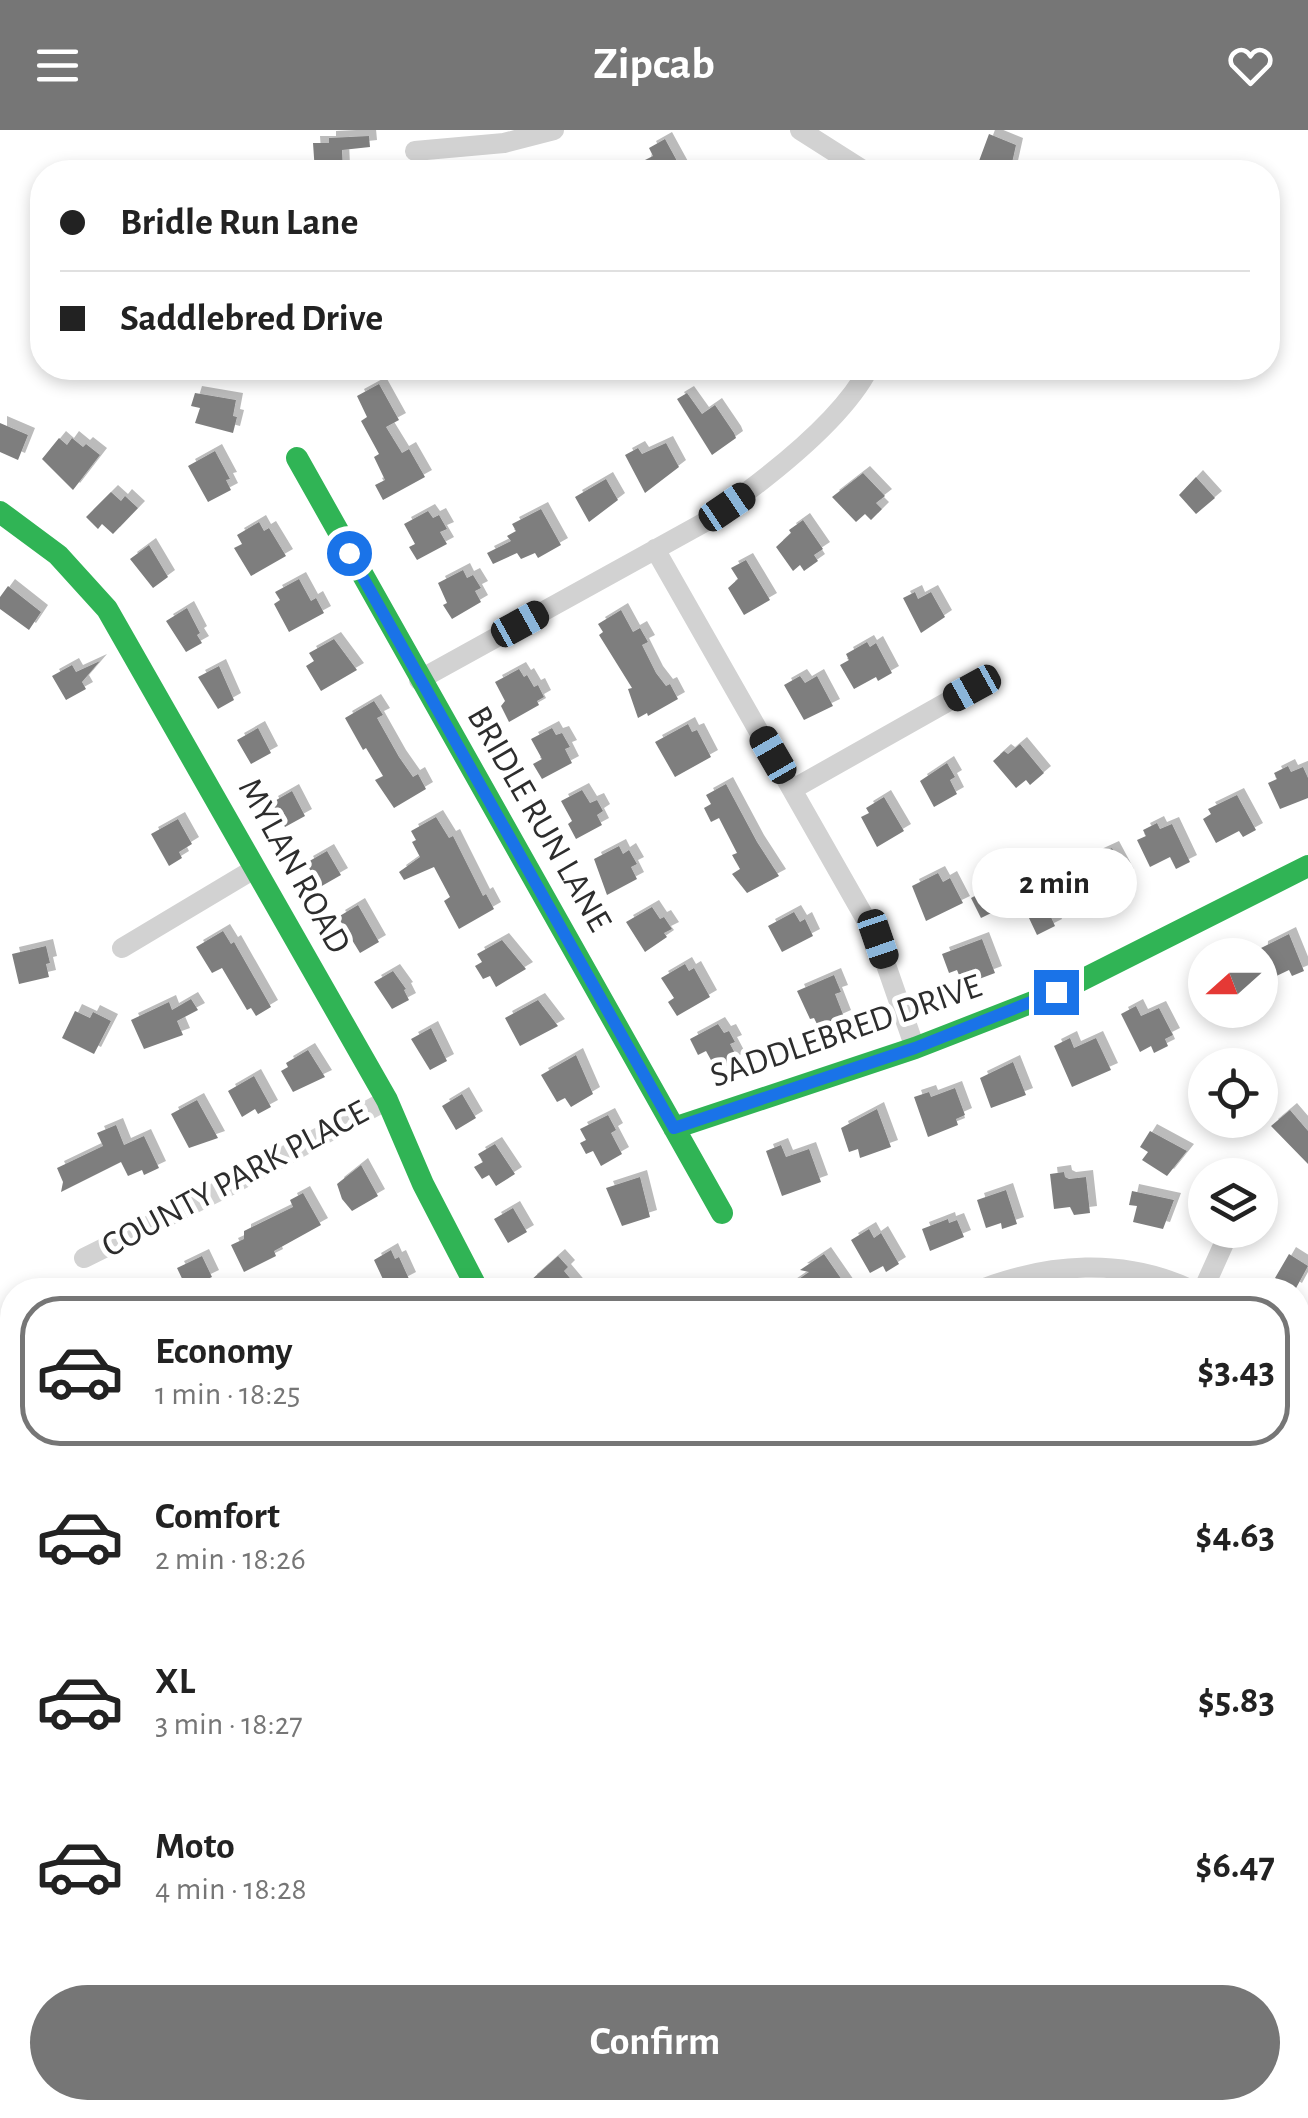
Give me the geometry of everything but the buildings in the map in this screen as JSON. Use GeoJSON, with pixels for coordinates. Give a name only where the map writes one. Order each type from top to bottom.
{"type":"FeatureCollection","features":[{"type":"Feature","properties":{"kind":"street"},"geometry":{"type":"LineString","coordinates":[[414,151],[504,144],[554,130]]}},
{"type":"Feature","properties":{"kind":"street"},"geometry":{"type":"LineString","coordinates":[[800,130],[847,160]]}},
{"type":"Feature","properties":{"kind":"street"},"geometry":{"type":"LineString","coordinates":[[419,680],[705,522],[749,492],[842,406],[860,380]]}},
{"type":"Feature","properties":{"kind":"street","name":"BRIDLE RUN LANE"},"geometry":{"type":"LineString","coordinates":[[297,458],[722,1212]]}},
{"type":"Feature","properties":{"kind":"street","name":"MYLAN ROAD"},"geometry":{"type":"LineString","coordinates":[[0,512],[65,560],[107,608],[386,1100],[423,1184],[472,1278]]}},
{"type":"Feature","properties":{"kind":"street"},"geometry":{"type":"LineString","coordinates":[[655,549],[878,939],[915,1048]]}},
{"type":"Feature","properties":{"kind":"street"},"geometry":{"type":"LineString","coordinates":[[793,789],[972,688]]}},
{"type":"Feature","properties":{"kind":"street","name":"SADDLEBRED DRIVE"},"geometry":{"type":"LineString","coordinates":[[674,1128],[915,1048],[1056,992],[1308,866]]}},
{"type":"Feature","properties":{"kind":"street"},"geometry":{"type":"LineString","coordinates":[[122,948],[254,869]]}},
{"type":"Feature","properties":{"kind":"street","name":"COUNTY PARK PLACE"},"geometry":{"type":"LineString","coordinates":[[84,1258],[386,1100]]}},
{"type":"Feature","properties":{"kind":"street"},"geometry":{"type":"LineString","coordinates":[[1208,1278],[1222,1248]]}},
{"type":"Feature","properties":{"kind":"street"},"geometry":{"type":"LineString","coordinates":[[1022,1278],[1058,1268],[1087,1267],[1150,1273],[1162,1278]]}},
{"type":"Feature","properties":{"kind":"traffic: fast"},"geometry":{"type":"LineString","coordinates":[[297,458],[722,1213]]}},
{"type":"Feature","properties":{"kind":"traffic: fast"},"geometry":{"type":"LineString","coordinates":[[0,512],[58,555],[107,609],[387,1100],[423,1184],[472,1278]]}},
{"type":"Feature","properties":{"kind":"traffic: fast"},"geometry":{"type":"LineString","coordinates":[[674,1128],[915,1048],[1056,993],[1308,866]]}},
{"type":"Feature","properties":{"kind":"route"},"geometry":{"type":"LineString","coordinates":[[349,553],[674,1128],[915,1048],[1056,992]]}}]}
